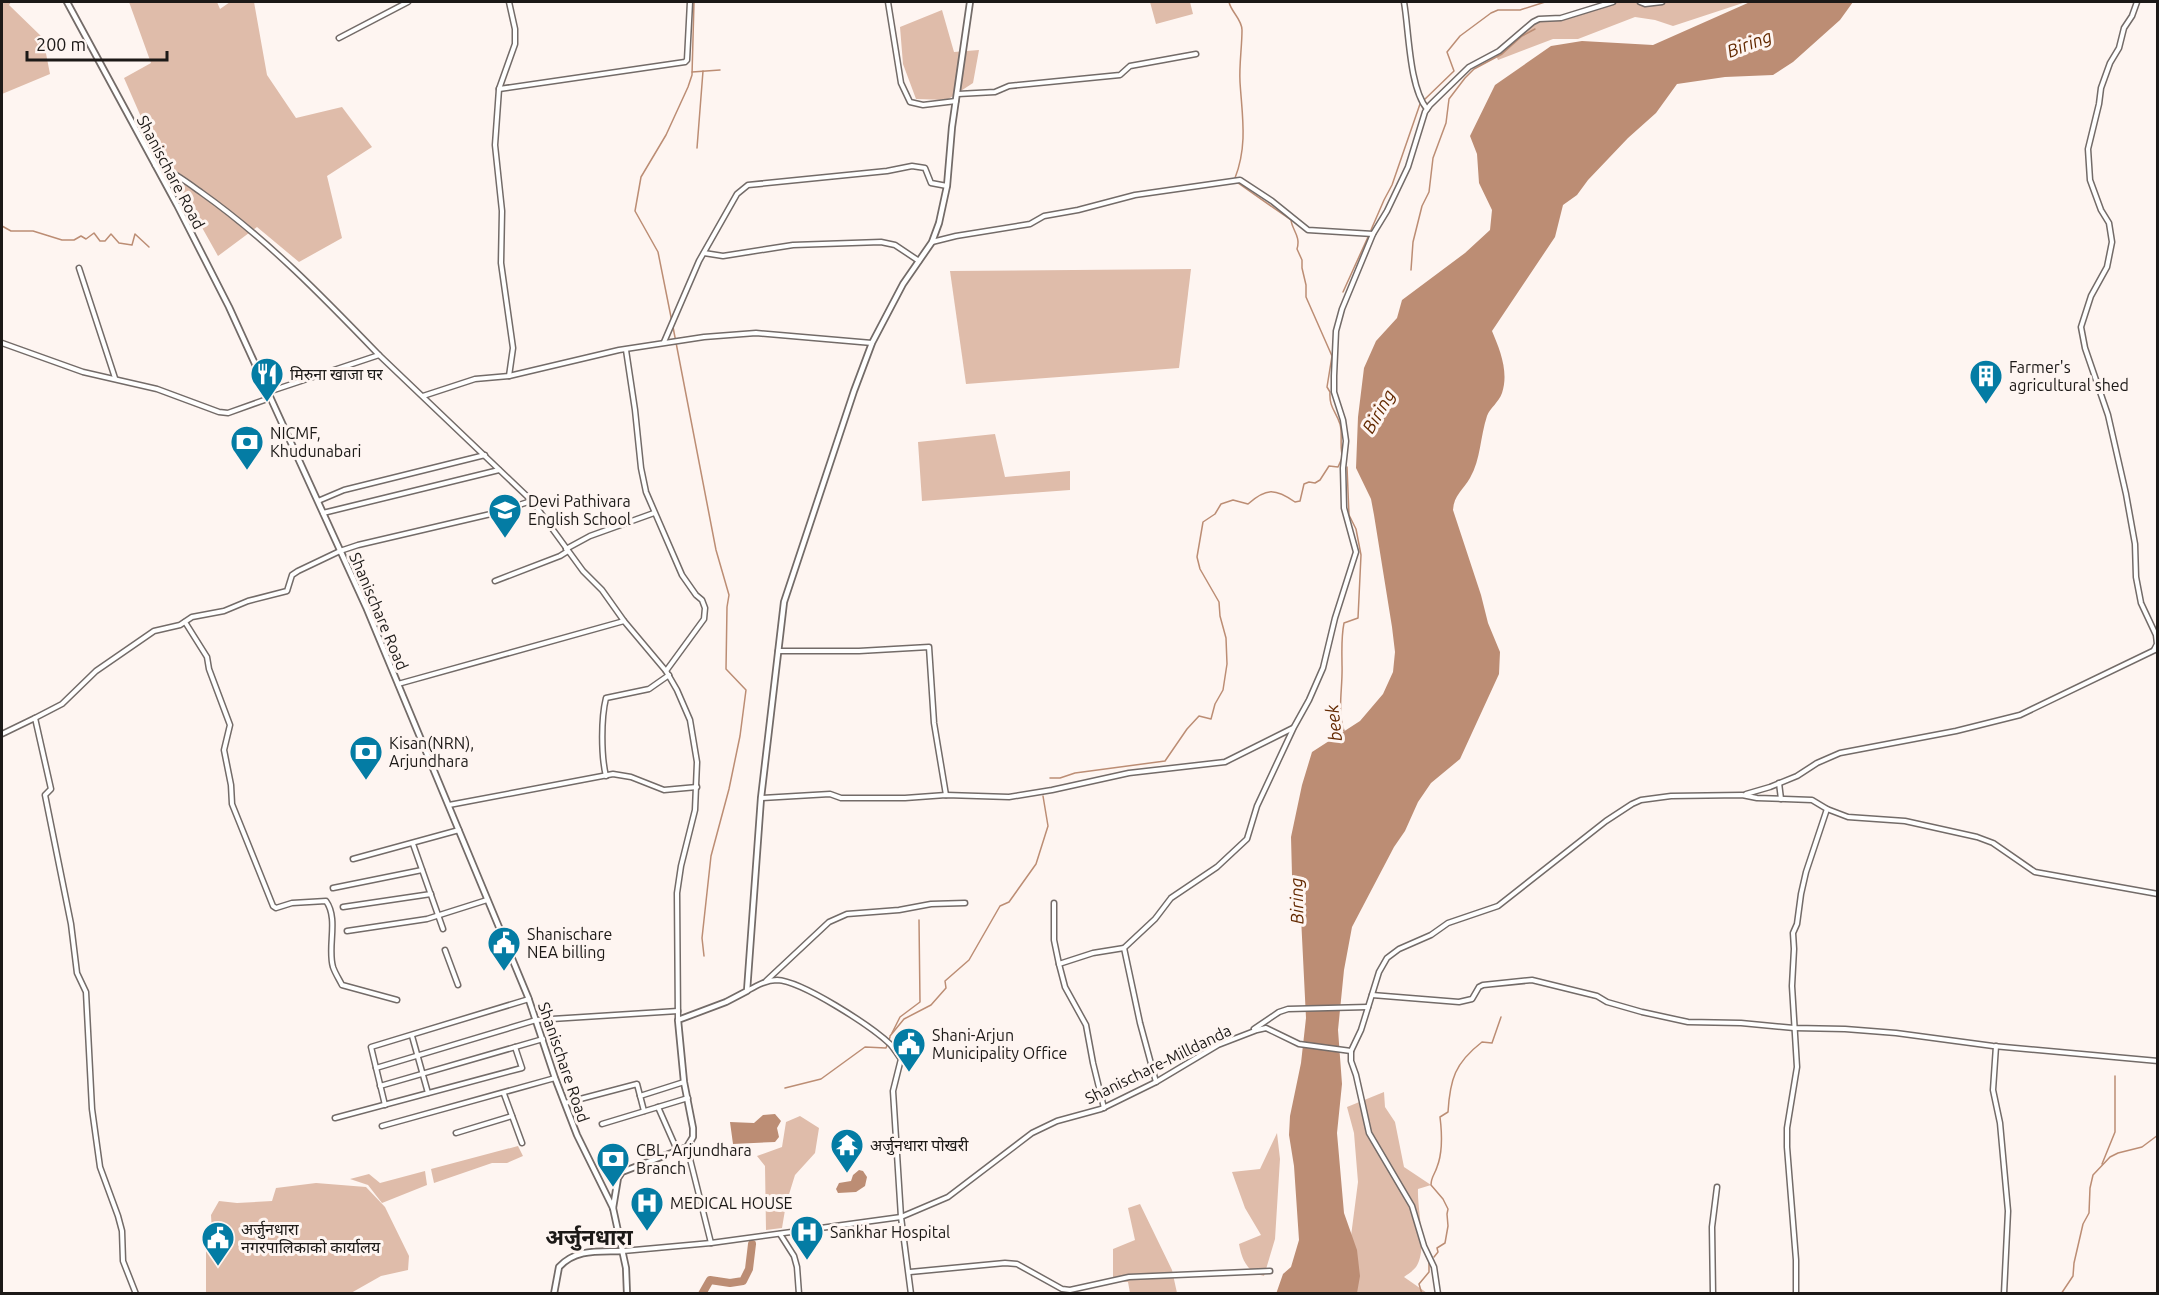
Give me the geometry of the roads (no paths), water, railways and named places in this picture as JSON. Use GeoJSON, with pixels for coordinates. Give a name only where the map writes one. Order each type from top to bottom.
{"type":"FeatureCollection","features":[{"type":"Feature","properties":{"kind":"street","name":"Shanischare Road"},"geometry":{"type":"LineString","coordinates":[[68,2],[229,307],[318,501],[398,684],[529,999],[577,1135],[614,1208],[623,1251],[627,1293]]}},
{"type":"Feature","properties":{"kind":"street"},"geometry":{"type":"LineString","coordinates":[[339,38],[408,2]]}},
{"type":"Feature","properties":{"kind":"street"},"geometry":{"type":"LineString","coordinates":[[509,2],[516,44],[499,89],[495,145],[502,211],[501,263],[513,348],[509,376]]}},
{"type":"Feature","properties":{"kind":"street"},"geometry":{"type":"LineString","coordinates":[[499,89],[685,62],[687,60],[690,2]]}},
{"type":"Feature","properties":{"kind":"street"},"geometry":{"type":"LineString","coordinates":[[888,2],[901,83],[910,102],[923,105],[957,101]]}},
{"type":"Feature","properties":{"kind":"street"},"geometry":{"type":"LineString","coordinates":[[747,991],[761,798],[784,602],[872,343],[903,284],[932,242],[947,186],[952,127],[969,2]]}},
{"type":"Feature","properties":{"kind":"street"},"geometry":{"type":"LineString","coordinates":[[1404,2],[1415,84],[1420,100],[1427,109]]}},
{"type":"Feature","properties":{"kind":"street"},"geometry":{"type":"LineString","coordinates":[[1059,964],[1093,953],[1124,948],[1155,919],[1171,898],[1217,867],[1247,839],[1257,806],[1294,727],[1310,700],[1323,668],[1335,618],[1351,574],[1356,552],[1344,508],[1343,468],[1346,441],[1343,420],[1334,392],[1336,331],[1348,292],[1373,234],[1408,167],[1427,109],[1468,67],[1499,51],[1533,22],[1539,19],[1561,18],[1613,2]]}},
{"type":"Feature","properties":{"kind":"street"},"geometry":{"type":"LineString","coordinates":[[1640,2],[1645,4],[1662,2]]}},
{"type":"Feature","properties":{"kind":"street"},"geometry":{"type":"LineString","coordinates":[[1742,795],[1762,790],[1797,776],[1817,763],[1840,753],[1956,731],[2020,714],[2156,649],[2156,635],[2141,603],[2136,577],[2135,544],[2108,415],[2085,348],[2081,327],[2091,296],[2107,267],[2112,242],[2109,223],[2101,210],[2090,180],[2088,149],[2101,88],[2110,63],[2119,48],[2124,28],[2133,16],[2138,2]]}},
{"type":"Feature","properties":{"kind":"street"},"geometry":{"type":"LineString","coordinates":[[958,94],[995,92],[1009,87],[1120,75],[1130,66],[1196,54]]}},
{"type":"Feature","properties":{"kind":"street"},"geometry":{"type":"LineString","coordinates":[[154,165],[194,187],[234,216],[532,501],[567,550],[668,673],[690,720],[696,752],[697,787],[695,810],[681,866],[677,893],[678,1020],[684,1082],[693,1137],[687,1147],[622,1172],[618,1178],[614,1208]]}},
{"type":"Feature","properties":{"kind":"street"},"geometry":{"type":"LineString","coordinates":[[664,343],[704,253],[737,194],[748,185],[887,171],[912,166],[925,168],[931,183],[947,186]]}},
{"type":"Feature","properties":{"kind":"street"},"geometry":{"type":"LineString","coordinates":[[932,242],[1030,224],[1044,216],[1135,195],[1240,180],[1272,201],[1308,230],[1373,234]]}},
{"type":"Feature","properties":{"kind":"street"},"geometry":{"type":"LineString","coordinates":[[704,253],[723,256],[793,245],[881,242],[895,245],[919,261]]}},
{"type":"Feature","properties":{"kind":"street"},"geometry":{"type":"LineString","coordinates":[[79,268],[115,378]]}},
{"type":"Feature","properties":{"kind":"street"},"geometry":{"type":"LineString","coordinates":[[423,396],[475,379],[509,376],[664,343],[756,333],[872,343]]}},
{"type":"Feature","properties":{"kind":"street"},"geometry":{"type":"LineString","coordinates":[[2,343],[83,372],[157,389],[219,412],[228,413],[269,395],[379,355]]}},
{"type":"Feature","properties":{"kind":"street"},"geometry":{"type":"LineString","coordinates":[[606,776],[602,750],[603,709],[606,699],[649,689],[668,673],[704,619],[705,608],[702,600],[682,575],[646,492],[640,468],[635,410],[626,350]]}},
{"type":"Feature","properties":{"kind":"street"},"geometry":{"type":"LineString","coordinates":[[318,501],[344,490],[485,455]]}},
{"type":"Feature","properties":{"kind":"street"},"geometry":{"type":"LineString","coordinates":[[322,513],[500,470]]}},
{"type":"Feature","properties":{"kind":"street"},"geometry":{"type":"LineString","coordinates":[[2,734],[62,704],[96,671],[154,631],[180,625],[192,617],[224,612],[248,601],[287,591],[292,575],[340,551],[495,513],[532,501]]}},
{"type":"Feature","properties":{"kind":"street"},"geometry":{"type":"LineString","coordinates":[[495,580],[560,556],[590,536],[654,513]]}},
{"type":"Feature","properties":{"kind":"street"},"geometry":{"type":"LineString","coordinates":[[398,684],[624,621]]}},
{"type":"Feature","properties":{"kind":"street"},"geometry":{"type":"LineString","coordinates":[[185,622],[207,657],[209,669],[230,725],[224,750],[232,804],[273,906],[276,908],[292,903],[326,901],[330,906],[333,966],[342,984],[397,1000]]}},
{"type":"Feature","properties":{"kind":"street"},"geometry":{"type":"LineString","coordinates":[[778,651],[859,651],[929,647],[934,723],[946,795]]}},
{"type":"Feature","properties":{"kind":"street"},"geometry":{"type":"LineString","coordinates":[[35,718],[51,789],[45,795],[71,924],[77,973],[86,992],[92,1109],[100,1167],[118,1216],[122,1231],[123,1261],[136,1293]]}},
{"type":"Feature","properties":{"kind":"street"},"geometry":{"type":"LineString","coordinates":[[761,798],[830,794],[841,798],[1009,796],[1045,792],[1129,773],[1225,762],[1294,727]]}},
{"type":"Feature","properties":{"kind":"street"},"geometry":{"type":"LineString","coordinates":[[449,805],[622,774],[664,790],[697,787]]}},
{"type":"Feature","properties":{"kind":"street"},"geometry":{"type":"LineString","coordinates":[[1779,783],[1781,799]]}},
{"type":"Feature","properties":{"kind":"street"},"geometry":{"type":"LineString","coordinates":[[1437,1293],[1434,1267],[1424,1246],[1412,1206],[1369,1133],[1351,1060],[1351,1051],[1361,1030],[1384,963],[1399,949],[1431,935],[1455,920],[1498,906],[1606,821],[1632,804],[1641,800],[1671,796],[1742,795],[1756,798],[1812,800],[1848,817],[1905,821],[1977,837],[1993,843],[2035,872],[2157,894]]}},
{"type":"Feature","properties":{"kind":"street"},"geometry":{"type":"LineString","coordinates":[[1796,1293],[1796,1260],[1786,1147],[1797,1067],[1792,986],[1793,933],[1797,924],[1806,872],[1827,809]]}},
{"type":"Feature","properties":{"kind":"street"},"geometry":{"type":"LineString","coordinates":[[353,859],[460,830]]}},
{"type":"Feature","properties":{"kind":"street"},"geometry":{"type":"LineString","coordinates":[[413,844],[443,929]]}},
{"type":"Feature","properties":{"kind":"street"},"geometry":{"type":"LineString","coordinates":[[333,888],[422,870]]}},
{"type":"Feature","properties":{"kind":"street"},"geometry":{"type":"LineString","coordinates":[[343,906],[431,894]]}},
{"type":"Feature","properties":{"kind":"street"},"geometry":{"type":"LineString","coordinates":[[346,931],[438,915],[487,900]]}},
{"type":"Feature","properties":{"kind":"street"},"geometry":{"type":"LineString","coordinates":[[678,1020],[726,1002],[765,982],[820,929],[847,914],[899,910],[931,904],[964,903]]}},
{"type":"Feature","properties":{"kind":"street"},"geometry":{"type":"LineString","coordinates":[[1054,903],[1054,940],[1059,964],[1065,987],[1086,1025],[1104,1108]]}},
{"type":"Feature","properties":{"kind":"street"},"geometry":{"type":"LineString","coordinates":[[1124,948],[1140,1023],[1156,1082]]}},
{"type":"Feature","properties":{"kind":"street"},"geometry":{"type":"LineString","coordinates":[[445,950],[458,985]]}},
{"type":"Feature","properties":{"kind":"street"},"geometry":{"type":"LineString","coordinates":[[765,982],[778,980],[805,990],[845,1011],[890,1044],[901,1059],[892,1091],[901,1217],[911,1293]]}},
{"type":"Feature","properties":{"kind":"street"},"geometry":{"type":"LineString","coordinates":[[1372,994],[1467,1002],[1483,985],[1532,980],[1597,996],[1607,1002],[1634,1010],[1688,1022],[1885,1032],[1996,1046],[2157,1061]]}},
{"type":"Feature","properties":{"kind":"street"},"geometry":{"type":"LineString","coordinates":[[385,1104],[371,1047],[529,999]]}},
{"type":"Feature","properties":{"kind":"street"},"geometry":{"type":"LineString","coordinates":[[1246,1034],[1279,1012],[1288,1009],[1368,1007]]}},
{"type":"Feature","properties":{"kind":"street"},"geometry":{"type":"LineString","coordinates":[[376,1068],[536,1020],[678,1011]]}},
{"type":"Feature","properties":{"kind":"street","name":"Shanischare-Milldanda"},"geometry":{"type":"LineString","coordinates":[[623,1251],[711,1244],[901,1217],[948,1197],[1032,1133],[1057,1121],[1104,1108],[1156,1082],[1218,1045],[1266,1028],[1299,1044],[1351,1051]]}},
{"type":"Feature","properties":{"kind":"street"},"geometry":{"type":"LineString","coordinates":[[412,1036],[428,1093]]}},
{"type":"Feature","properties":{"kind":"street"},"geometry":{"type":"LineString","coordinates":[[380,1086],[543,1039]]}},
{"type":"Feature","properties":{"kind":"street"},"geometry":{"type":"LineString","coordinates":[[1996,1046],[1993,1090],[2000,1123],[2008,1211],[2004,1293]]}},
{"type":"Feature","properties":{"kind":"street"},"geometry":{"type":"LineString","coordinates":[[335,1118],[522,1068],[515,1047]]}},
{"type":"Feature","properties":{"kind":"street"},"geometry":{"type":"LineString","coordinates":[[382,1126],[555,1078]]}},
{"type":"Feature","properties":{"kind":"street"},"geometry":{"type":"LineString","coordinates":[[640,1096],[684,1082]]}},
{"type":"Feature","properties":{"kind":"street"},"geometry":{"type":"LineString","coordinates":[[565,1103],[637,1084],[644,1111]]}},
{"type":"Feature","properties":{"kind":"street"},"geometry":{"type":"LineString","coordinates":[[504,1094],[522,1143]]}},
{"type":"Feature","properties":{"kind":"street"},"geometry":{"type":"LineString","coordinates":[[603,1124],[688,1098]]}},
{"type":"Feature","properties":{"kind":"street"},"geometry":{"type":"LineString","coordinates":[[658,1107],[677,1150]]}},
{"type":"Feature","properties":{"kind":"street"},"geometry":{"type":"LineString","coordinates":[[456,1133],[512,1116]]}},
{"type":"Feature","properties":{"kind":"street"},"geometry":{"type":"LineString","coordinates":[[687,1147],[711,1244]]}},
{"type":"Feature","properties":{"kind":"street"},"geometry":{"type":"LineString","coordinates":[[1713,1293],[1712,1227],[1717,1186]]}},
{"type":"Feature","properties":{"kind":"street"},"geometry":{"type":"LineString","coordinates":[[780,1234],[794,1256],[799,1293]]}},
{"type":"Feature","properties":{"kind":"street"},"geometry":{"type":"LineString","coordinates":[[554,1293],[559,1267],[576,1255],[584,1252],[623,1251]]}},
{"type":"Feature","properties":{"kind":"street"},"geometry":{"type":"LineString","coordinates":[[910,1272],[1005,1263],[1017,1264],[1062,1289],[1070,1290],[1129,1277],[1270,1271]]}},
{"type":"Feature","properties":{"kind":"water","name":"Biring"},"geometry":{"type":"Polygon","coordinates":[[[1750,2],[1853,2],[1840,20],[1793,62],[1773,75],[1725,77],[1677,84],[1656,113],[1628,138],[1588,180],[1577,195],[1563,205],[1555,237],[1492,331],[1503,361],[1504,385],[1501,396],[1487,416],[1474,471],[1457,496],[1453,510],[1488,623],[1500,652],[1499,674],[1460,759],[1431,783],[1418,802],[1405,831],[1394,847],[1352,927],[1344,970],[1338,1030],[1342,1084],[1337,1133],[1344,1213],[1357,1250],[1360,1276],[1357,1293],[1276,1294],[1283,1274],[1291,1267],[1299,1240],[1294,1166],[1289,1135],[1306,1018],[1300,897],[1292,875],[1291,837],[1312,752],[1360,721],[1383,694],[1393,672],[1395,652],[1371,499],[1356,468],[1358,417],[1364,368],[1376,341],[1397,318],[1402,300],[1465,253],[1490,230],[1492,210],[1479,183],[1477,154],[1470,136],[1495,85],[1551,46],[1582,41],[1653,45],[1750,2]]]}},
{"type":"Feature","properties":{"kind":"water"},"geometry":{"type":"Polygon","coordinates":[[[775,1114],[781,1121],[777,1128],[779,1137],[775,1142],[733,1144],[730,1122],[754,1123],[763,1115],[775,1114]]]}},
{"type":"Feature","properties":{"kind":"water"},"geometry":{"type":"Polygon","coordinates":[[[859,1170],[863,1171],[867,1177],[865,1186],[856,1192],[838,1193],[836,1189],[839,1183],[851,1181],[853,1175],[859,1170]]]}},
{"type":"Feature","properties":{"kind":"waterway"},"geometry":{"type":"LineString","coordinates":[[672,322],[658,252],[635,211],[641,177],[666,135],[692,75],[694,2]]}},
{"type":"Feature","properties":{"kind":"waterway"},"geometry":{"type":"LineString","coordinates":[[1229,2],[1242,30],[1240,76],[1243,142],[1235,178]]}},
{"type":"Feature","properties":{"kind":"waterway"},"geometry":{"type":"LineString","coordinates":[[1424,100],[1454,71],[1447,52],[1460,36],[1498,10],[1520,10],[1545,2]]}},
{"type":"Feature","properties":{"kind":"waterway"},"geometry":{"type":"LineString","coordinates":[[1411,270],[1413,242],[1422,206],[1429,192],[1433,158],[1446,123],[1449,99],[1474,69],[1502,54],[1522,36],[1535,29]]}},
{"type":"Feature","properties":{"kind":"waterway"},"geometry":{"type":"LineString","coordinates":[[692,72],[720,70]]}},
{"type":"Feature","properties":{"kind":"waterway"},"geometry":{"type":"LineString","coordinates":[[697,148],[703,71]]}},
{"type":"Feature","properties":{"kind":"waterway"},"geometry":{"type":"LineString","coordinates":[[1371,230],[1392,185],[1420,104]]}},
{"type":"Feature","properties":{"kind":"waterway"},"geometry":{"type":"LineString","coordinates":[[1238,183],[1291,220],[1298,240],[1297,249],[1302,260],[1306,297],[1332,356],[1327,387],[1340,424],[1343,458]]}},
{"type":"Feature","properties":{"kind":"waterway"},"geometry":{"type":"LineString","coordinates":[[2,226],[11,231],[33,231],[62,240],[74,240],[81,236],[86,239],[94,233],[100,241],[105,241],[111,234],[119,243],[132,245],[135,234],[149,247]]}},
{"type":"Feature","properties":{"kind":"waterway"},"geometry":{"type":"LineString","coordinates":[[1343,292],[1368,237]]}},
{"type":"Feature","properties":{"kind":"waterway"},"geometry":{"type":"LineString","coordinates":[[673,327],[716,550],[729,595],[726,669],[746,690],[740,736],[729,789],[711,856],[702,938],[704,956]]}},
{"type":"Feature","properties":{"kind":"waterway"},"geometry":{"type":"LineString","coordinates":[[1050,778],[1165,761],[1199,716],[1211,719],[1215,704],[1223,690],[1227,664],[1226,638],[1219,602],[1200,569],[1197,557],[1203,522],[1215,514],[1221,504],[1233,500],[1248,504],[1260,495],[1276,492],[1295,502],[1300,501],[1304,484],[1320,480],[1329,466],[1338,467],[1342,458]]}},
{"type":"Feature","properties":{"kind":"waterway","name":"beek"},"geometry":{"type":"LineString","coordinates":[[1344,731],[1341,707],[1342,634],[1344,623],[1358,618],[1361,555],[1356,529],[1349,515],[1347,467]]}},
{"type":"Feature","properties":{"kind":"waterway"},"geometry":{"type":"LineString","coordinates":[[890,1036],[904,1019],[931,1005],[946,988],[945,981],[969,960],[1000,906],[1009,902],[1036,864],[1048,826],[1043,796]]}},
{"type":"Feature","properties":{"kind":"waterway"},"geometry":{"type":"LineString","coordinates":[[892,1033],[900,1017],[920,1002],[919,920]]}},
{"type":"Feature","properties":{"kind":"waterway"},"geometry":{"type":"LineString","coordinates":[[1434,1257],[1438,1252],[1437,1248],[1445,1243],[1448,1226],[1448,1209],[1431,1185],[1440,1155],[1442,1136],[1440,1117],[1448,1112],[1450,1090],[1460,1065],[1482,1042],[1492,1043],[1501,1017]]}},
{"type":"Feature","properties":{"kind":"waterway"},"geometry":{"type":"LineString","coordinates":[[785,1088],[821,1079],[865,1047],[886,1048],[890,1037]]}},
{"type":"Feature","properties":{"kind":"waterway"},"geometry":{"type":"LineString","coordinates":[[2102,1164],[2115,1132],[2115,1076]]}},
{"type":"Feature","properties":{"kind":"waterway"},"geometry":{"type":"LineString","coordinates":[[2061,1294],[2073,1276],[2083,1224],[2089,1213],[2093,1175],[2110,1157],[2142,1147],[2158,1135]]}},
{"type":"Feature","properties":{"kind":"waterway"},"geometry":{"type":"LineString","coordinates":[[702,1294],[710,1280],[730,1283],[743,1281],[749,1269],[752,1244]]}},
{"type":"Feature","properties":{"kind":"waterway"},"geometry":{"type":"LineString","coordinates":[[1422,1294],[1419,1284],[1429,1272],[1429,1262]]}},
{"type":"Feature","properties":{"kind":"place","name":"मिरुना खाजा घर"},"geometry":{"type":"Point","coordinates":[267,403]}},
{"type":"Feature","properties":{"kind":"place","name":"Farmer's agricultural shed"},"geometry":{"type":"Point","coordinates":[1986,405]}},
{"type":"Feature","properties":{"kind":"place","name":"NICMF, Khudunabari"},"geometry":{"type":"Point","coordinates":[247,471]}},
{"type":"Feature","properties":{"kind":"place","name":"Devi Pathivara English School"},"geometry":{"type":"Point","coordinates":[505,539]}},
{"type":"Feature","properties":{"kind":"place","name":"Kisan(NRN), Arjundhara"},"geometry":{"type":"Point","coordinates":[366,781]}},
{"type":"Feature","properties":{"kind":"place","name":"Shanischare NEA billing"},"geometry":{"type":"Point","coordinates":[504,972]}},
{"type":"Feature","properties":{"kind":"place","name":"Shani-Arjun Municipality Office"},"geometry":{"type":"Point","coordinates":[909,1073]}},
{"type":"Feature","properties":{"kind":"place","name":"अर्जुनधारा पोखरी"},"geometry":{"type":"Point","coordinates":[847,1174]}},
{"type":"Feature","properties":{"kind":"place","name":"CBL, Arjundhara Branch"},"geometry":{"type":"Point","coordinates":[613,1188]}},
{"type":"Feature","properties":{"kind":"place","name":"MEDICAL HOUSE"},"geometry":{"type":"Point","coordinates":[647,1232]}},
{"type":"Feature","properties":{"kind":"place","name":"Sankhar Hospital"},"geometry":{"type":"Point","coordinates":[807,1261]}},
{"type":"Feature","properties":{"kind":"place","name":"अर्जुनधारा नगरपालिकाको कार्यालय"},"geometry":{"type":"Point","coordinates":[218,1267]}},
{"type":"Feature","properties":{"kind":"district","name":"अर्जुनधारा"},"geometry":{"type":"Point","coordinates":[589,1236]}}]}
